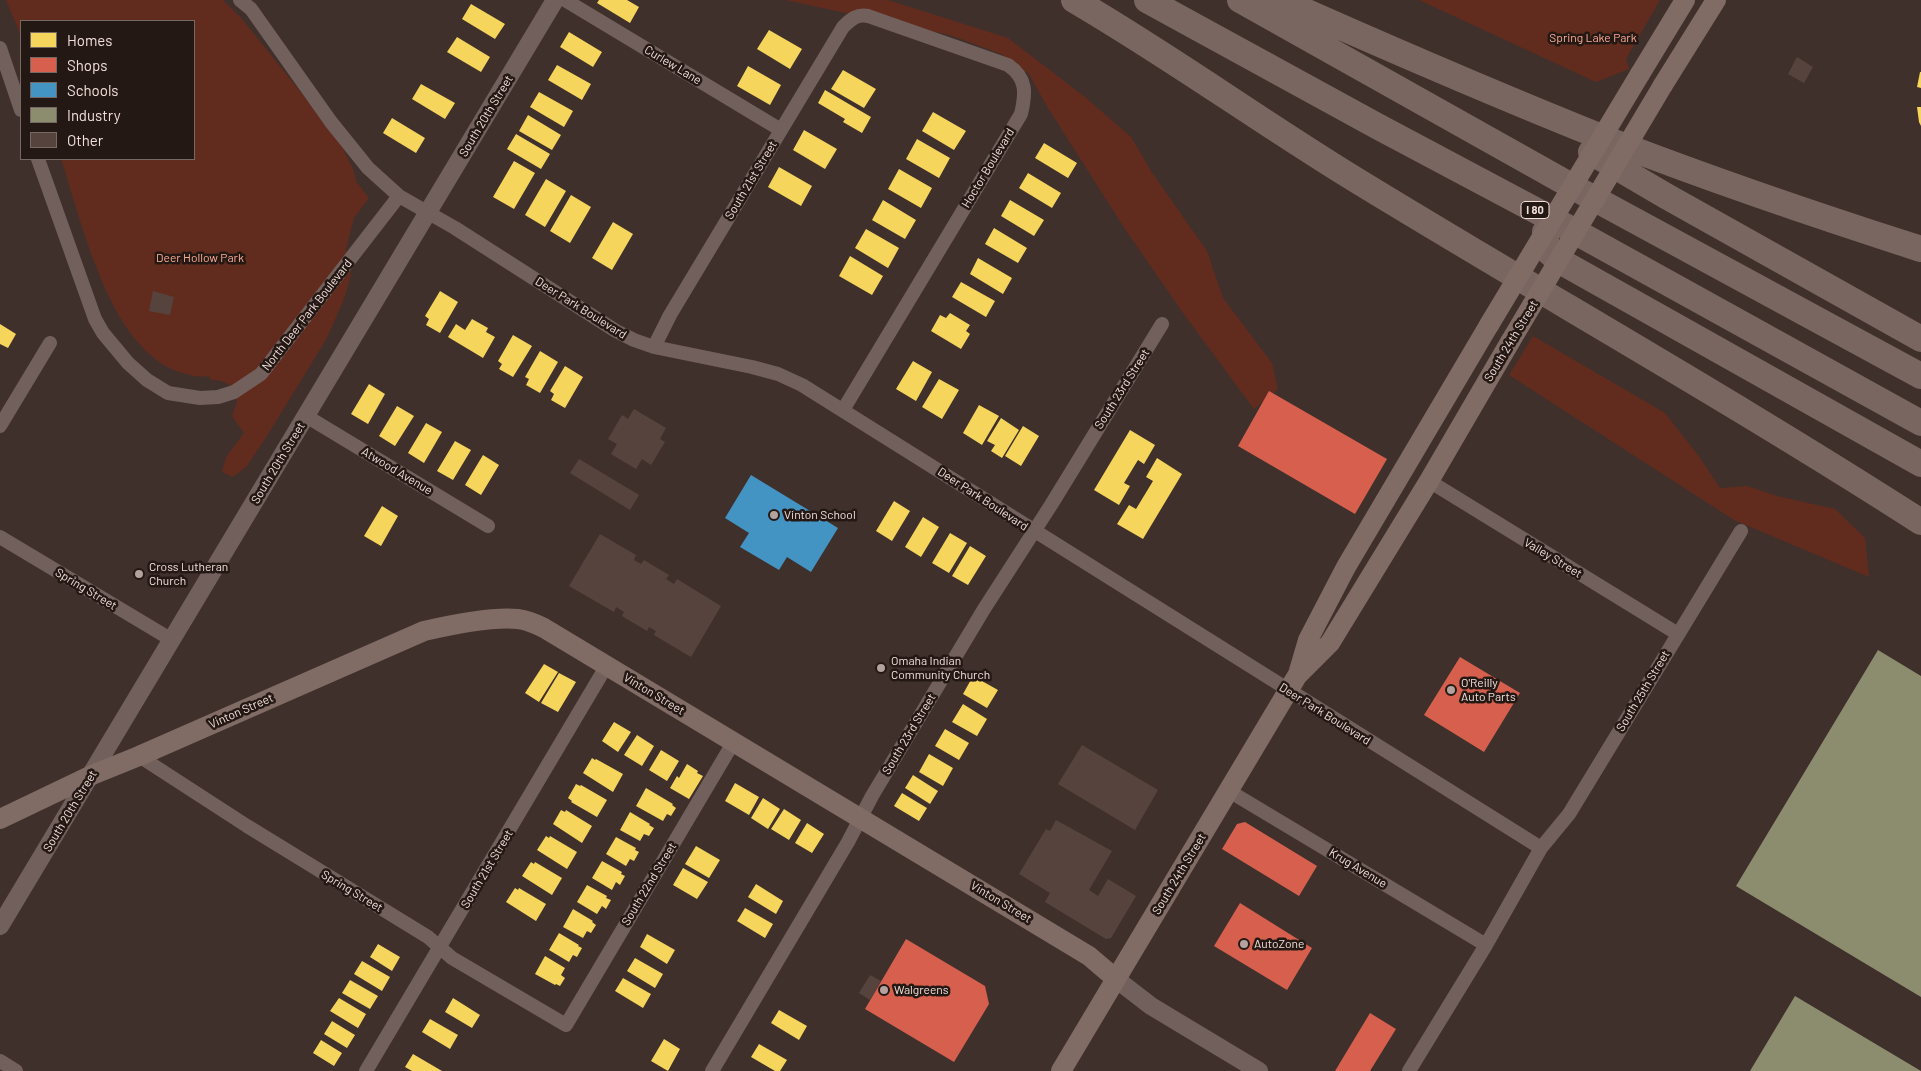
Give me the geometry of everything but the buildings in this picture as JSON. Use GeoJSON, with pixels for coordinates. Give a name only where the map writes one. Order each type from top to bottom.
{"type":"FeatureCollection","features":[{"type":"Feature","properties":{"kind":"highway"},"geometry":{"type":"LineString","coordinates":[[1074,0],[1356,180],[1664,363],[1921,522]]}},
{"type":"Feature","properties":{"kind":"highway","name":"I 80"},"geometry":{"type":"LineString","coordinates":[[1147,0],[1565,226],[1921,423]]}},
{"type":"Feature","properties":{"kind":"highway"},"geometry":{"type":"LineString","coordinates":[[1240,0],[1584,193],[1921,376]]}},
{"type":"Feature","properties":{"kind":"highway"},"geometry":{"type":"LineString","coordinates":[[1280,0],[1408,57],[1615,142],[1698,174],[1921,249]]}},
{"type":"Feature","properties":{"kind":"highway"},"geometry":{"type":"LineString","coordinates":[[1591,152],[1614,167],[1921,339]]}},
{"type":"Feature","properties":{"kind":"highway"},"geometry":{"type":"LineString","coordinates":[[1545,232],[1548,251],[1558,260],[1921,464]]}},
{"type":"Feature","properties":{"kind":"highway"},"geometry":{"type":"LineString","coordinates":[[1878,235],[1921,244]]}},
{"type":"Feature","properties":{"kind":"highway"},"geometry":{"type":"LineString","coordinates":[[1858,482],[1921,517]]}},
{"type":"Feature","properties":{"kind":"main road","name":"South 24th Street"},"geometry":{"type":"LineString","coordinates":[[1293,684],[1308,640],[1346,566],[1591,152],[1685,0]]}},
{"type":"Feature","properties":{"kind":"main road","name":"South 24th Street"},"geometry":{"type":"LineString","coordinates":[[1061,1071],[1293,684],[1330,642],[1429,481],[1558,260],[1716,0]]}},
{"type":"Feature","properties":{"kind":"main road","name":"Vinton Street"},"geometry":{"type":"LineString","coordinates":[[0,819],[92,774],[139,756],[403,639],[445,626],[500,619],[518,619],[544,628],[607,665],[1090,956],[1116,980]]}},
{"type":"Feature","properties":{"kind":"street","name":"South 20th Street"},"geometry":{"type":"LineString","coordinates":[[0,926],[555,0]]}},
{"type":"Feature","properties":{"kind":"street","name":"Curlew Lane"},"geometry":{"type":"LineString","coordinates":[[565,0],[781,130]]}},
{"type":"Feature","properties":{"kind":"street","name":"Deer Park Boulevard"},"geometry":{"type":"LineString","coordinates":[[249,3],[331,122],[368,168],[399,196],[428,212],[616,331],[634,340],[654,347],[778,374],[802,385],[1034,531],[1293,684],[1541,848]]}},
{"type":"Feature","properties":{"kind":"street","name":"Hoctor Boulevard"},"geometry":{"type":"LineString","coordinates":[[843,410],[1021,114],[1024,100],[1022,80],[1017,71],[1008,64],[868,16],[855,17]]}},
{"type":"Feature","properties":{"kind":"street","name":"South 21st Street"},"geometry":{"type":"LineString","coordinates":[[654,347],[670,315],[843,27],[855,17]]}},
{"type":"Feature","properties":{"kind":"street"},"geometry":{"type":"LineString","coordinates":[[0,48],[20,107]]}},
{"type":"Feature","properties":{"kind":"street","name":"North Deer Park Boulevard"},"geometry":{"type":"LineString","coordinates":[[38,160],[83,289],[94,318],[103,333],[128,363],[147,380],[168,393],[200,398],[218,397],[234,392],[261,374],[399,196]]}},
{"type":"Feature","properties":{"kind":"street","name":"South 23rd Street"},"geometry":{"type":"LineString","coordinates":[[712,1071],[882,779],[984,609],[1162,324]]}},
{"type":"Feature","properties":{"kind":"street"},"geometry":{"type":"LineString","coordinates":[[0,426],[50,343]]}},
{"type":"Feature","properties":{"kind":"street","name":"Atwood Avenue"},"geometry":{"type":"LineString","coordinates":[[306,416],[488,526]]}},
{"type":"Feature","properties":{"kind":"street","name":"Valley Street"},"geometry":{"type":"LineString","coordinates":[[1429,481],[1678,634]]}},
{"type":"Feature","properties":{"kind":"street","name":"South 25th Street"},"geometry":{"type":"LineString","coordinates":[[1541,848],[1569,814],[1741,532]]}},
{"type":"Feature","properties":{"kind":"street","name":"Spring Street"},"geometry":{"type":"LineString","coordinates":[[0,537],[172,640]]}},
{"type":"Feature","properties":{"kind":"street","name":"South 21st Street"},"geometry":{"type":"LineString","coordinates":[[366,1071],[441,948],[607,665]]}},
{"type":"Feature","properties":{"kind":"street","name":"South 22nd Street"},"geometry":{"type":"LineString","coordinates":[[566,1025],[733,742]]}},
{"type":"Feature","properties":{"kind":"street","name":"Spring Street"},"geometry":{"type":"LineString","coordinates":[[139,756],[255,831],[428,937],[452,958],[566,1025]]}},
{"type":"Feature","properties":{"kind":"street","name":"Krug Avenue"},"geometry":{"type":"LineString","coordinates":[[1230,791],[1486,945]]}},
{"type":"Feature","properties":{"kind":"street"},"geometry":{"type":"LineString","coordinates":[[1409,1071],[1486,945],[1541,848]]}},
{"type":"Feature","properties":{"kind":"street","name":"Vinton Street"},"geometry":{"type":"LineString","coordinates":[[1116,980],[1151,1006],[1259,1071]]}},
{"type":"Feature","properties":{"kind":"street"},"geometry":{"type":"LineString","coordinates":[[0,1062],[16,1071]]}},
{"type":"Feature","properties":{"kind":"green space","name":"Deer Hollow Park"},"geometry":{"type":"Polygon","coordinates":[[[6,0],[223,0],[242,19],[342,147],[354,171],[356,181],[369,198],[354,218],[346,249],[351,275],[344,299],[327,338],[267,436],[246,467],[233,477],[222,472],[226,457],[244,433],[232,416],[237,402],[234,388],[224,382],[210,379],[209,376],[197,376],[179,372],[155,359],[134,337],[116,311],[102,280],[89,248],[61,160],[195,160],[195,20],[20,20],[20,34],[6,0]]]}},
{"type":"Feature","properties":{"kind":"green space"},"geometry":{"type":"Polygon","coordinates":[[[785,0],[888,0],[1008,38],[1085,97],[1131,137],[1153,174],[1207,251],[1223,298],[1272,363],[1278,389],[1254,409],[1183,313],[1123,226],[1048,108],[1029,74],[1001,54],[950,35],[785,0]]]}},
{"type":"Feature","properties":{"kind":"green space","name":"Spring Lake Park"},"geometry":{"type":"Polygon","coordinates":[[[1419,0],[1660,0],[1626,59],[1629,69],[1596,82],[1419,0]]]}},
{"type":"Feature","properties":{"kind":"green space"},"geometry":{"type":"Polygon","coordinates":[[[1533,336],[1665,413],[1698,455],[1720,488],[1747,486],[1777,496],[1835,509],[1865,538],[1869,577],[1734,520],[1509,375],[1533,336]]]}},
{"type":"Feature","properties":{"kind":"place","name":"Vinton School"},"geometry":{"type":"Point","coordinates":[774,515]}},
{"type":"Feature","properties":{"kind":"place","name":"Cross Lutheran Church"},"geometry":{"type":"Point","coordinates":[139,574]}},
{"type":"Feature","properties":{"kind":"place","name":"Omaha Indian Community Church"},"geometry":{"type":"Point","coordinates":[881,668]}},
{"type":"Feature","properties":{"kind":"place","name":"O'Reilly Auto Parts"},"geometry":{"type":"Point","coordinates":[1451,690]}},
{"type":"Feature","properties":{"kind":"place","name":"AutoZone"},"geometry":{"type":"Point","coordinates":[1244,944]}},
{"type":"Feature","properties":{"kind":"place","name":"Walgreens"},"geometry":{"type":"Point","coordinates":[884,990]}}]}
